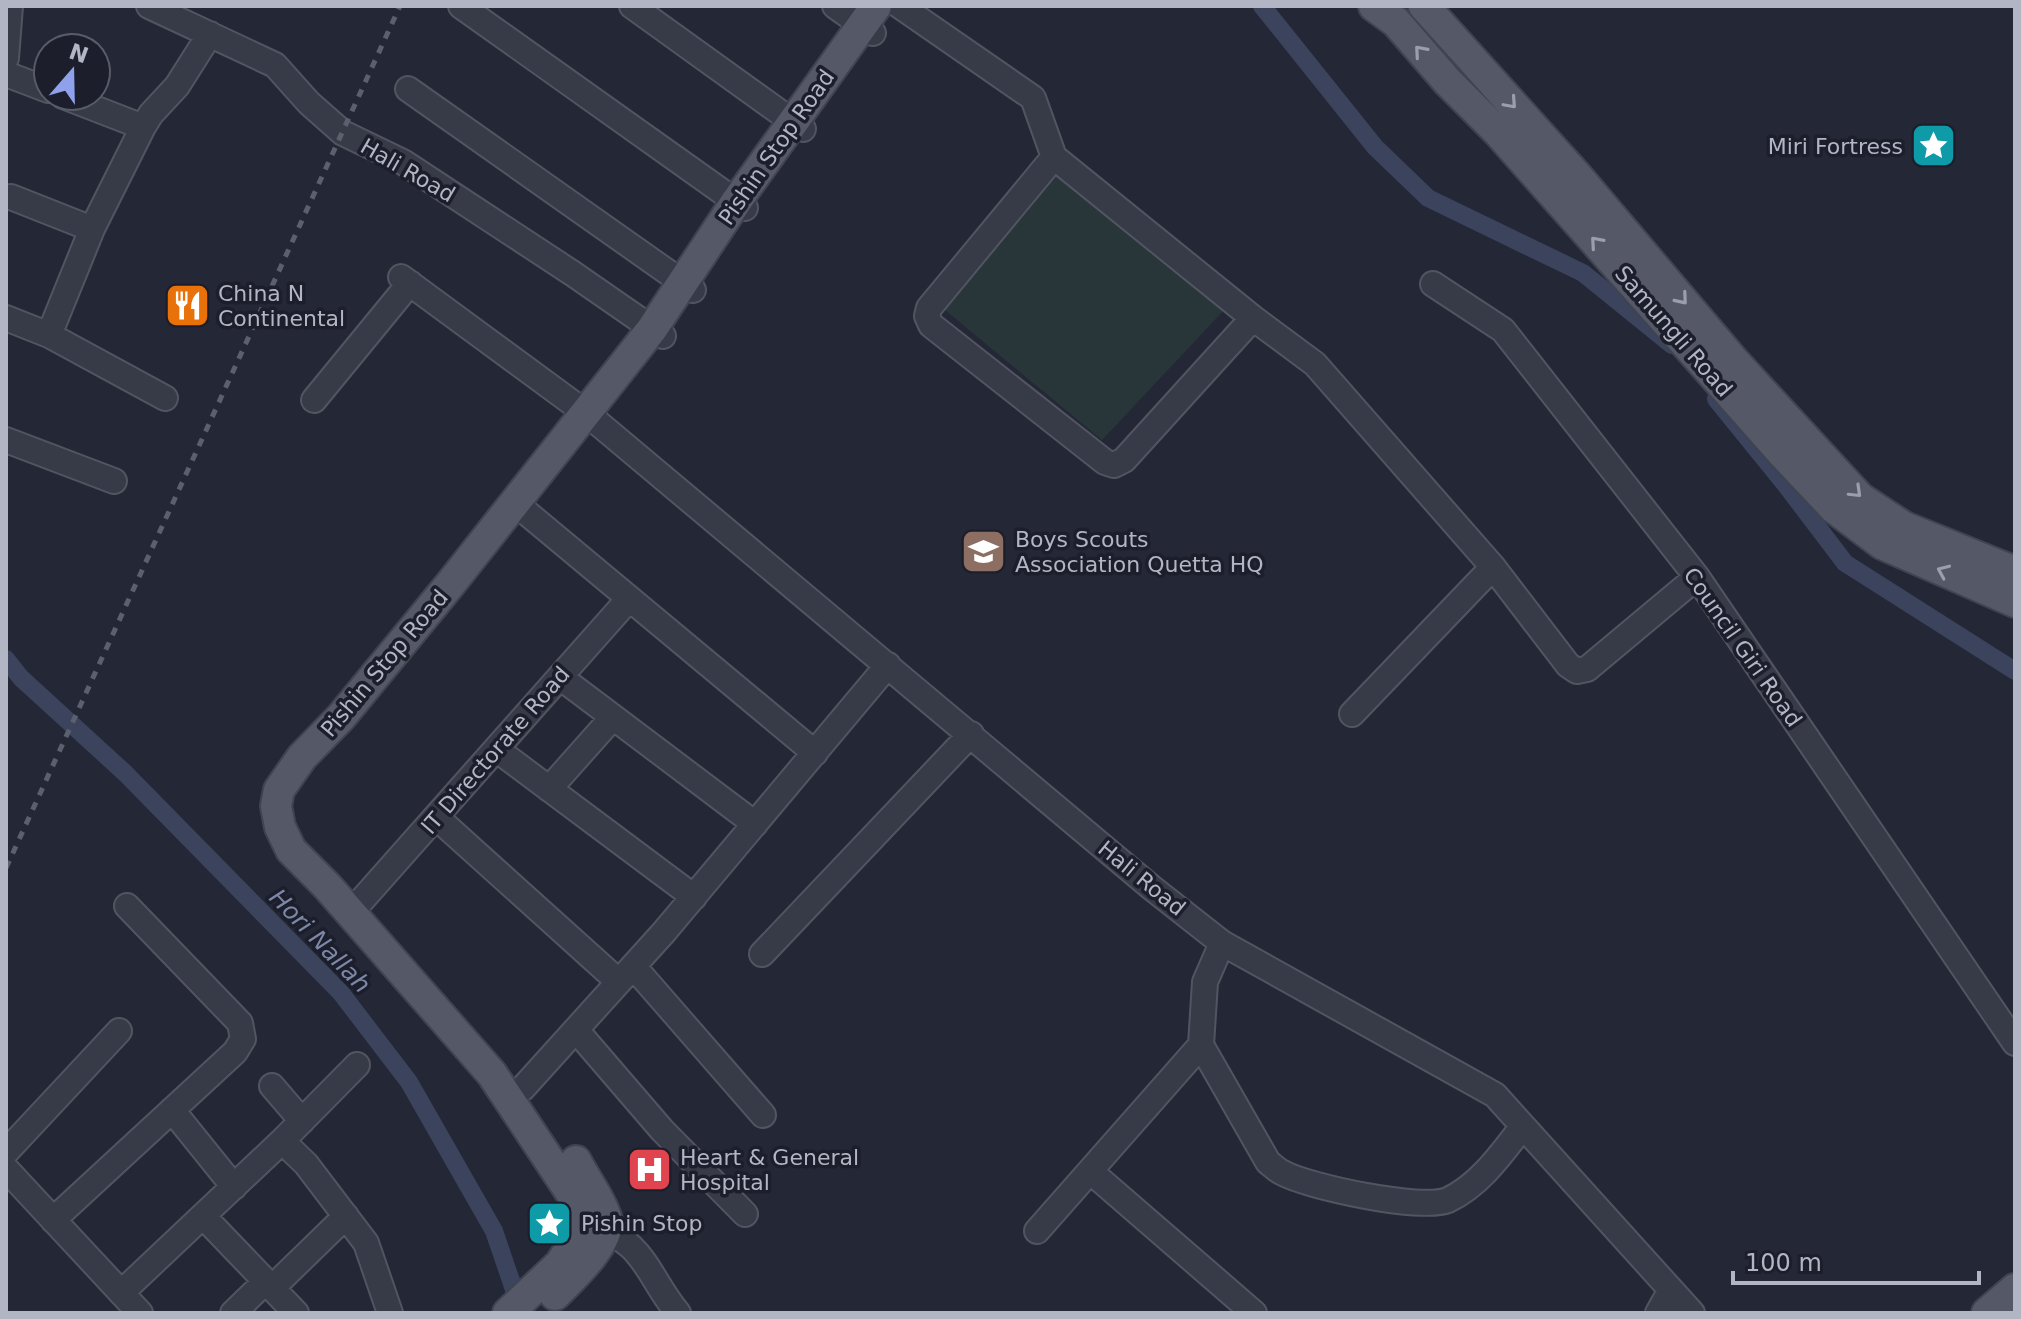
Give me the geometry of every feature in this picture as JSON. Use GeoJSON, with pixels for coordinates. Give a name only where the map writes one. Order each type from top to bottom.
{"type":"FeatureCollection","features":[{"type":"Feature","properties":{"kind":"main road","name":"Pishin Stop Road"},"geometry":{"type":"LineString","coordinates":[[523,508],[288,774],[279,790],[276,806],[280,827],[291,850],[327,886],[492,1074],[593,1227],[607,1219],[576,1162],[523,1088],[436,981],[307,838],[297,817],[298,794],[523,508],[657,333],[740,205],[871,21],[893,6]]}},
{"type":"Feature","properties":{"kind":"main road","name":"Samungli Road"},"geometry":{"type":"LineString","coordinates":[[1386,11],[1834,508],[1882,544],[2015,602]]}},
{"type":"Feature","properties":{"kind":"main road","name":"Samungli Road"},"geometry":{"type":"LineString","coordinates":[[1433,12],[1733,360],[1860,498],[1904,527],[2015,572]]}},
{"type":"Feature","properties":{"kind":"main road"},"geometry":{"type":"LineString","coordinates":[[519,1312],[570,1249],[593,1227]]}},
{"type":"Feature","properties":{"kind":"main road"},"geometry":{"type":"LineString","coordinates":[[519,1312],[584,1265],[593,1227]]}},
{"type":"Feature","properties":{"kind":"main road"},"geometry":{"type":"LineString","coordinates":[[1987,1313],[2015,1289]]}},
{"type":"Feature","properties":{"kind":"street"},"geometry":{"type":"LineString","coordinates":[[6,58],[10,6]]}},
{"type":"Feature","properties":{"kind":"street"},"geometry":{"type":"LineString","coordinates":[[461,6],[740,205]]}},
{"type":"Feature","properties":{"kind":"street"},"geometry":{"type":"LineString","coordinates":[[632,6],[799,126]]}},
{"type":"Feature","properties":{"kind":"street"},"geometry":{"type":"LineString","coordinates":[[835,6],[871,21]]}},
{"type":"Feature","properties":{"kind":"street"},"geometry":{"type":"LineString","coordinates":[[900,6],[1033,98],[1054,157],[1253,318],[1315,364],[1493,567],[1568,665],[1577,671],[1587,669],[1697,577]]}},
{"type":"Feature","properties":{"kind":"street","name":"Hali Road"},"geometry":{"type":"LineString","coordinates":[[153,7],[275,65],[309,103],[343,133],[403,162],[657,333]]}},
{"type":"Feature","properties":{"kind":"street"},"geometry":{"type":"LineString","coordinates":[[49,335],[92,229],[143,127],[177,86],[210,34]]}},
{"type":"Feature","properties":{"kind":"street"},"geometry":{"type":"LineString","coordinates":[[6,74],[32,84]]}},
{"type":"Feature","properties":{"kind":"street"},"geometry":{"type":"LineString","coordinates":[[408,89],[688,287]]}},
{"type":"Feature","properties":{"kind":"street"},"geometry":{"type":"LineString","coordinates":[[104,112],[143,127]]}},
{"type":"Feature","properties":{"kind":"street"},"geometry":{"type":"LineString","coordinates":[[1054,157],[929,308],[927,316],[931,325],[1105,462],[1114,465],[1124,460],[1253,318]]}},
{"type":"Feature","properties":{"kind":"street"},"geometry":{"type":"LineString","coordinates":[[11,197],[92,229]]}},
{"type":"Feature","properties":{"kind":"street","name":"Hali Road"},"geometry":{"type":"LineString","coordinates":[[314,400],[406,280],[592,418],[1152,888],[1222,943],[1495,1095],[1692,1313]]}},
{"type":"Feature","properties":{"kind":"street","name":"Council Giri Road"},"geometry":{"type":"LineString","coordinates":[[1433,284],[1503,330],[1697,577],[2015,1043]]}},
{"type":"Feature","properties":{"kind":"street"},"geometry":{"type":"LineString","coordinates":[[6,318],[49,335],[165,398]]}},
{"type":"Feature","properties":{"kind":"street"},"geometry":{"type":"LineString","coordinates":[[6,440],[114,481]]}},
{"type":"Feature","properties":{"kind":"street"},"geometry":{"type":"LineString","coordinates":[[523,508],[628,600],[815,753]]}},
{"type":"Feature","properties":{"kind":"street"},"geometry":{"type":"LineString","coordinates":[[1352,714],[1493,567]]}},
{"type":"Feature","properties":{"kind":"street","name":"IT Directorate Road"},"geometry":{"type":"LineString","coordinates":[[362,900],[628,600]]}},
{"type":"Feature","properties":{"kind":"street"},"geometry":{"type":"LineString","coordinates":[[523,1088],[694,897],[888,665]]}},
{"type":"Feature","properties":{"kind":"street"},"geometry":{"type":"LineString","coordinates":[[560,677],[755,824]]}},
{"type":"Feature","properties":{"kind":"street"},"geometry":{"type":"LineString","coordinates":[[549,789],[613,717]]}},
{"type":"Feature","properties":{"kind":"street"},"geometry":{"type":"LineString","coordinates":[[762,954],[971,734]]}},
{"type":"Feature","properties":{"kind":"street"},"geometry":{"type":"LineString","coordinates":[[496,749],[694,897]]}},
{"type":"Feature","properties":{"kind":"street"},"geometry":{"type":"LineString","coordinates":[[436,817],[626,974],[763,1115]]}},
{"type":"Feature","properties":{"kind":"street"},"geometry":{"type":"LineString","coordinates":[[53,1220],[235,1052],[243,1039],[240,1023],[127,906]]}},
{"type":"Feature","properties":{"kind":"street"},"geometry":{"type":"LineString","coordinates":[[1222,943],[1205,982],[1201,1045],[1268,1162],[1284,1174],[1409,1204],[1446,1201],[1484,1175],[1523,1126]]}},
{"type":"Feature","properties":{"kind":"street"},"geometry":{"type":"LineString","coordinates":[[576,1030],[662,1130],[745,1214]]}},
{"type":"Feature","properties":{"kind":"street"},"geometry":{"type":"LineString","coordinates":[[6,1152],[119,1031]]}},
{"type":"Feature","properties":{"kind":"street"},"geometry":{"type":"LineString","coordinates":[[1037,1231],[1201,1045]]}},
{"type":"Feature","properties":{"kind":"street"},"geometry":{"type":"LineString","coordinates":[[121,1293],[282,1141],[357,1065]]}},
{"type":"Feature","properties":{"kind":"street"},"geometry":{"type":"LineString","coordinates":[[272,1086],[302,1121]]}},
{"type":"Feature","properties":{"kind":"street"},"geometry":{"type":"LineString","coordinates":[[172,1110],[234,1187]]}},
{"type":"Feature","properties":{"kind":"street"},"geometry":{"type":"LineString","coordinates":[[282,1141],[306,1164],[366,1243],[390,1313]]}},
{"type":"Feature","properties":{"kind":"street"},"geometry":{"type":"LineString","coordinates":[[6,1169],[140,1313]]}},
{"type":"Feature","properties":{"kind":"street"},"geometry":{"type":"LineString","coordinates":[[1090,1171],[1254,1313]]}},
{"type":"Feature","properties":{"kind":"street"},"geometry":{"type":"LineString","coordinates":[[203,1216],[296,1313]]}},
{"type":"Feature","properties":{"kind":"street"},"geometry":{"type":"LineString","coordinates":[[233,1313],[346,1216]]}},
{"type":"Feature","properties":{"kind":"street"},"geometry":{"type":"LineString","coordinates":[[593,1227],[626,1241],[647,1263],[678,1313]]}},
{"type":"Feature","properties":{"kind":"street"},"geometry":{"type":"LineString","coordinates":[[1658,1313],[1671,1290]]}},
{"type":"Feature","properties":{"kind":"shaded area"},"geometry":{"type":"Polygon","coordinates":[[[1050,171],[1225,309],[1102,440],[939,305],[1050,171]]]}},
{"type":"Feature","properties":{"kind":"waterway"},"geometry":{"type":"LineString","coordinates":[[1262,6],[1375,147],[1428,198],[1583,273],[1672,345]]}},
{"type":"Feature","properties":{"kind":"waterway"},"geometry":{"type":"LineString","coordinates":[[1716,399],[1845,563],[2015,671]]}},
{"type":"Feature","properties":{"kind":"waterway","name":"Hori Nallah"},"geometry":{"type":"LineString","coordinates":[[6,659],[21,678],[125,773],[341,993],[409,1082],[494,1231],[521,1310]]}},
{"type":"Feature","properties":{"kind":"railway"},"geometry":{"type":"LineString","coordinates":[[6,868],[400,6]]}},
{"type":"Feature","properties":{"kind":"place","name":"Miri Fortress"},"geometry":{"type":"Point","coordinates":[1934,146]}},
{"type":"Feature","properties":{"kind":"place","name":"China N Continental"},"geometry":{"type":"Point","coordinates":[187,306]}},
{"type":"Feature","properties":{"kind":"place","name":"Boys Scouts Association Quetta HQ"},"geometry":{"type":"Point","coordinates":[984,552]}},
{"type":"Feature","properties":{"kind":"place","name":"Heart & General Hospital"},"geometry":{"type":"Point","coordinates":[649,1170]}},
{"type":"Feature","properties":{"kind":"place","name":"Pishin Stop"},"geometry":{"type":"Point","coordinates":[550,1223]}}]}
